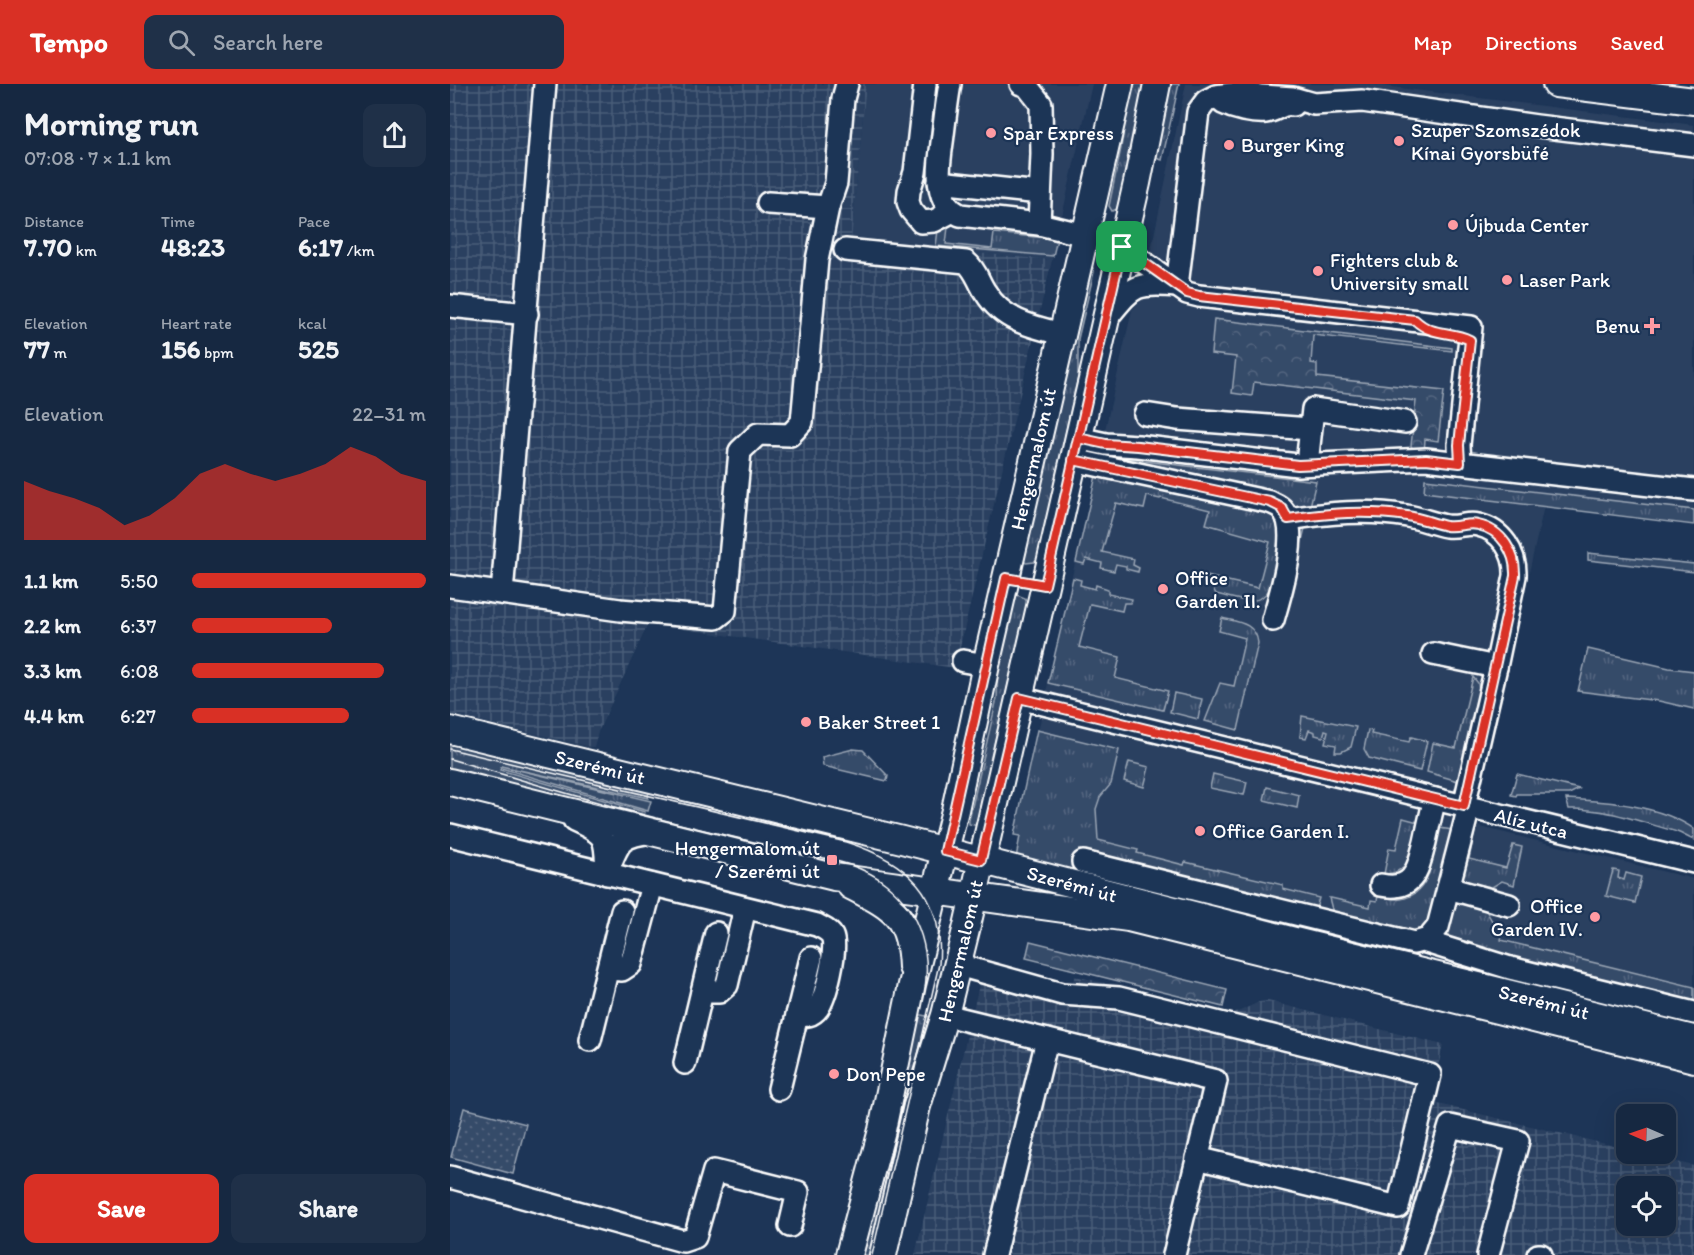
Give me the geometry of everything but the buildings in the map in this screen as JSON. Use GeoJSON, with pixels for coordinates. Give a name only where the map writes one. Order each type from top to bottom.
{"type":"FeatureCollection","features":[{"type":"Feature","properties":{"kind":"main road","name":"Hengermalom út"},"geometry":{"type":"LineString","coordinates":[[849,1255],[877,1149],[912,985],[945,851],[974,663],[1006,578],[1120,84]]}},
{"type":"Feature","properties":{"kind":"main road","name":"Hengermalom út"},"geometry":{"type":"LineString","coordinates":[[883,1255],[917,1106],[958,965],[1157,84]]}},
{"type":"Feature","properties":{"kind":"main road"},"geometry":{"type":"LineString","coordinates":[[1557,84],[1694,101]]}},
{"type":"Feature","properties":{"kind":"main road"},"geometry":{"type":"LineString","coordinates":[[1085,235],[1122,247]]}},
{"type":"Feature","properties":{"kind":"main road"},"geometry":{"type":"LineString","coordinates":[[1006,578],[1045,585]]}},
{"type":"Feature","properties":{"kind":"main road","name":"Szerémi út"},"geometry":{"type":"LineString","coordinates":[[450,730],[945,851],[1280,937],[1694,1039]]}},
{"type":"Feature","properties":{"kind":"main road","name":"Szerémi út"},"geometry":{"type":"LineString","coordinates":[[450,782],[834,877],[1128,918],[1694,1059]]}},
{"type":"Feature","properties":{"kind":"main road"},"geometry":{"type":"LineString","coordinates":[[834,877],[885,904],[900,919],[908,935],[912,985]]}},
{"type":"Feature","properties":{"kind":"street"},"geometry":{"type":"LineString","coordinates":[[502,593],[545,84]]}},
{"type":"Feature","properties":{"kind":"street"},"geometry":{"type":"LineString","coordinates":[[450,586],[620,610],[716,618],[725,610],[740,451],[758,434],[790,435],[802,422],[817,260],[828,207],[836,183],[843,99],[847,84]]}},
{"type":"Feature","properties":{"kind":"street"},"geometry":{"type":"LineString","coordinates":[[925,84],[915,172],[908,202],[911,210],[921,222],[934,221],[953,211]]}},
{"type":"Feature","properties":{"kind":"street"},"geometry":{"type":"LineString","coordinates":[[950,84],[938,174],[944,198],[953,211],[960,215],[1039,224],[1085,235]]}},
{"type":"Feature","properties":{"kind":"street"},"geometry":{"type":"LineString","coordinates":[[1021,84],[1026,85],[1041,104],[1039,224]]}},
{"type":"Feature","properties":{"kind":"street"},"geometry":{"type":"LineString","coordinates":[[1177,285],[1198,112],[1211,98],[1231,94],[1293,98],[1314,104],[1333,94],[1362,101],[1537,126],[1694,145]]}},
{"type":"Feature","properties":{"kind":"street"},"geometry":{"type":"LineString","coordinates":[[939,182],[1040,193]]}},
{"type":"Feature","properties":{"kind":"street"},"geometry":{"type":"LineString","coordinates":[[768,203],[828,207]]}},
{"type":"Feature","properties":{"kind":"street"},"geometry":{"type":"LineString","coordinates":[[1122,247],[1187,293],[1199,296],[1415,320],[1424,329],[1438,333],[1462,336],[1471,334],[1459,445],[1460,463]]}},
{"type":"Feature","properties":{"kind":"street"},"geometry":{"type":"LineString","coordinates":[[845,250],[966,262],[975,271],[985,293],[1000,311],[1026,324],[1062,334]]}},
{"type":"Feature","properties":{"kind":"street"},"geometry":{"type":"LineString","coordinates":[[1105,321],[1129,291],[1138,286],[1149,283],[1177,285]]}},
{"type":"Feature","properties":{"kind":"street"},"geometry":{"type":"LineString","coordinates":[[450,306],[526,314]]}},
{"type":"Feature","properties":{"kind":"street"},"geometry":{"type":"LineString","coordinates":[[1306,464],[1313,409],[1405,422]]}},
{"type":"Feature","properties":{"kind":"street"},"geometry":{"type":"LineString","coordinates":[[1145,414],[1178,419],[1310,429]]}},
{"type":"Feature","properties":{"kind":"street"},"geometry":{"type":"LineString","coordinates":[[1076,449],[1106,444],[1138,446],[1298,465],[1426,459],[1694,490]]}},
{"type":"Feature","properties":{"kind":"street"},"geometry":{"type":"LineString","coordinates":[[1076,449],[1270,502],[1282,508],[1288,519],[1290,534],[1286,566],[1273,620]]}},
{"type":"Feature","properties":{"kind":"street"},"geometry":{"type":"LineString","coordinates":[[1083,862],[1414,943],[1423,941],[1434,934],[1448,888],[1515,576],[1515,566],[1509,548],[1496,533],[1478,525],[1447,526],[1407,516],[1366,512],[1338,512],[1288,519]]}},
{"type":"Feature","properties":{"kind":"street"},"geometry":{"type":"LineString","coordinates":[[1433,654],[1496,667]]}},
{"type":"Feature","properties":{"kind":"street","name":"Alíz utca"},"geometry":{"type":"LineString","coordinates":[[1019,698],[1694,862]]}},
{"type":"Feature","properties":{"kind":"street"},"geometry":{"type":"LineString","coordinates":[[1381,885],[1402,885],[1417,871],[1435,799]]}},
{"type":"Feature","properties":{"kind":"street"},"geometry":{"type":"LineString","coordinates":[[540,804],[596,830],[603,838],[607,874]]}},
{"type":"Feature","properties":{"kind":"street"},"geometry":{"type":"LineString","coordinates":[[607,874],[615,850],[622,841],[632,835],[655,832]]}},
{"type":"Feature","properties":{"kind":"street"},"geometry":{"type":"LineString","coordinates":[[450,835],[817,925],[831,934],[834,952],[823,998],[817,1009],[809,1016],[797,1015]]}},
{"type":"Feature","properties":{"kind":"street"},"geometry":{"type":"LineString","coordinates":[[608,969],[622,970],[631,964],[652,885]]}},
{"type":"Feature","properties":{"kind":"street"},"geometry":{"type":"LineString","coordinates":[[1448,888],[1509,905]]}},
{"type":"Feature","properties":{"kind":"street"},"geometry":{"type":"LineString","coordinates":[[702,992],[719,992],[728,985],[745,908]]}},
{"type":"Feature","properties":{"kind":"street"},"geometry":{"type":"LineString","coordinates":[[590,1040],[622,911]]}},
{"type":"Feature","properties":{"kind":"street"},"geometry":{"type":"LineString","coordinates":[[685,1063],[716,933]]}},
{"type":"Feature","properties":{"kind":"street"},"geometry":{"type":"LineString","coordinates":[[1423,941],[1510,968],[1694,1013]]}},
{"type":"Feature","properties":{"kind":"street"},"geometry":{"type":"LineString","coordinates":[[779,1089],[811,958]]}},
{"type":"Feature","properties":{"kind":"street"},"geometry":{"type":"LineString","coordinates":[[958,965],[1062,994],[1119,998],[1430,1075],[1398,1207],[1197,1158]]}},
{"type":"Feature","properties":{"kind":"street"},"geometry":{"type":"LineString","coordinates":[[945,1015],[1216,1081],[1174,1255]]}},
{"type":"Feature","properties":{"kind":"street"},"geometry":{"type":"LineString","coordinates":[[994,1255],[1047,1040]]}},
{"type":"Feature","properties":{"kind":"street"},"geometry":{"type":"LineString","coordinates":[[1411,1255],[1450,1126],[1518,1141],[1488,1255]]}},
{"type":"Feature","properties":{"kind":"street"},"geometry":{"type":"LineString","coordinates":[[450,1177],[683,1242],[695,1237],[714,1171],[757,1189],[798,1192],[790,1226]]}},
{"type":"Feature","properties":{"kind":"shaded area"},"geometry":{"type":"Polygon","coordinates":[[[450,84],[866,84],[851,242],[1052,260],[955,668],[648,624],[598,732],[594,748],[450,714],[450,84]]]}},
{"type":"Feature","properties":{"kind":"shaded area"},"geometry":{"type":"Polygon","coordinates":[[[866,84],[1092,84],[1052,260],[851,242],[866,84]]]}},
{"type":"Feature","properties":{"kind":"shaded area"},"geometry":{"type":"Polygon","coordinates":[[[1186,84],[1367,84],[1694,125],[1694,523],[1544,506],[1472,825],[1694,879],[1694,1000],[1017,838],[1048,683],[1132,310],[1140,302],[1186,84]]]}},
{"type":"Feature","properties":{"kind":"shaded area"},"geometry":{"type":"Polygon","coordinates":[[[984,964],[1071,986],[1075,976],[1229,1013],[1268,1001],[1443,1045],[1430,1102],[1616,1147],[1616,1164],[1676,1164],[1676,1162],[1694,1166],[1694,1255],[915,1255],[984,964]]]}},
{"type":"Feature","properties":{"kind":"green space"},"geometry":{"type":"Polygon","coordinates":[[[1130,84],[1146,84],[1117,209],[1112,211],[1109,206],[1121,148],[1130,84]]]}},
{"type":"Feature","properties":{"kind":"green space"},"geometry":{"type":"Polygon","coordinates":[[[1165,84],[1179,84],[1162,160],[1156,158],[1156,132],[1165,84]]]}},
{"type":"Feature","properties":{"kind":"green space"},"geometry":{"type":"Polygon","coordinates":[[[948,227],[946,244],[992,249],[994,233],[1057,239],[1053,256],[936,246],[938,230],[948,227]]]}},
{"type":"Feature","properties":{"kind":"green space"},"geometry":{"type":"Polygon","coordinates":[[[1089,268],[1093,268],[1094,272],[1078,339],[1078,377],[1038,557],[1034,562],[1026,563],[1021,558],[1089,268]]]}},
{"type":"Feature","properties":{"kind":"green space"},"geometry":{"type":"Polygon","coordinates":[[[1214,319],[1452,348],[1452,351],[1313,335],[1311,363],[1317,364],[1317,377],[1444,391],[1438,441],[1425,439],[1424,454],[1416,453],[1411,446],[1416,401],[1254,382],[1252,396],[1232,393],[1236,357],[1211,354],[1214,319]]]}},
{"type":"Feature","properties":{"kind":"green space"},"geometry":{"type":"Polygon","coordinates":[[[1101,454],[1316,481],[1290,592],[1270,588],[1265,595],[1253,601],[1238,600],[1216,594],[1207,576],[1258,588],[1270,542],[1206,524],[1210,510],[1147,496],[1144,509],[1116,503],[1102,552],[1134,559],[1133,565],[1139,568],[1138,572],[1116,564],[1114,571],[1101,568],[1102,563],[1086,559],[1084,564],[1076,562],[1101,454]]]}},
{"type":"Feature","properties":{"kind":"green space"},"geometry":{"type":"Polygon","coordinates":[[[1425,479],[1694,510],[1694,525],[1424,492],[1425,479]]]}},
{"type":"Feature","properties":{"kind":"green space"},"geometry":{"type":"Polygon","coordinates":[[[1588,553],[1694,564],[1694,572],[1588,560],[1588,553]]]}},
{"type":"Feature","properties":{"kind":"green space"},"geometry":{"type":"Polygon","coordinates":[[[1073,578],[1081,580],[1080,585],[1095,589],[1096,585],[1108,589],[1108,594],[1132,599],[1131,603],[1124,603],[1122,611],[1090,604],[1079,647],[1120,657],[1115,678],[1168,691],[1163,710],[1048,683],[1073,578]]]}},
{"type":"Feature","properties":{"kind":"green space"},"geometry":{"type":"Polygon","coordinates":[[[1014,596],[1025,598],[1027,603],[994,745],[979,826],[969,824],[969,820],[997,698],[998,661],[1014,596]]]}},
{"type":"Feature","properties":{"kind":"green space"},"geometry":{"type":"Polygon","coordinates":[[[1222,618],[1250,627],[1257,636],[1258,643],[1238,730],[1205,721],[1220,683],[1234,686],[1245,638],[1219,631],[1222,618]]]}},
{"type":"Feature","properties":{"kind":"green space"},"geometry":{"type":"Polygon","coordinates":[[[1588,649],[1669,668],[1694,671],[1694,709],[1659,701],[1578,691],[1588,649]]]}},
{"type":"Feature","properties":{"kind":"green space"},"geometry":{"type":"Polygon","coordinates":[[[1473,677],[1478,683],[1479,690],[1458,781],[1427,772],[1433,743],[1456,748],[1473,677]]]}},
{"type":"Feature","properties":{"kind":"green space"},"geometry":{"type":"Polygon","coordinates":[[[1174,693],[1202,699],[1198,719],[1170,712],[1174,693]]]}},
{"type":"Feature","properties":{"kind":"green space"},"geometry":{"type":"Polygon","coordinates":[[[1302,716],[1356,727],[1351,747],[1335,752],[1336,745],[1325,743],[1328,731],[1325,730],[1323,737],[1309,730],[1306,738],[1300,737],[1302,716]]]}},
{"type":"Feature","properties":{"kind":"green space"},"geometry":{"type":"Polygon","coordinates":[[[1037,730],[1119,750],[1111,784],[1100,797],[1096,809],[1098,840],[1184,865],[1185,862],[1283,885],[1283,889],[1319,898],[1316,909],[1333,913],[1329,898],[1370,907],[1371,900],[1377,901],[1378,895],[1401,899],[1412,895],[1426,881],[1439,828],[1453,830],[1429,927],[1421,933],[1414,960],[1016,858],[1020,836],[1014,835],[1037,730]]]}},
{"type":"Feature","properties":{"kind":"green space"},"geometry":{"type":"Polygon","coordinates":[[[1368,730],[1372,731],[1371,734],[1409,742],[1411,737],[1427,741],[1420,771],[1369,758],[1364,749],[1368,730]]]}},
{"type":"Feature","properties":{"kind":"green space"},"geometry":{"type":"Polygon","coordinates":[[[450,742],[649,790],[648,798],[501,766],[651,801],[648,811],[501,768],[500,770],[645,812],[643,818],[584,801],[583,803],[450,771],[450,742]]]}},
{"type":"Feature","properties":{"kind":"green space"},"geometry":{"type":"Polygon","coordinates":[[[853,749],[863,750],[888,776],[887,781],[823,766],[822,757],[853,749]]]}},
{"type":"Feature","properties":{"kind":"green space"},"geometry":{"type":"Polygon","coordinates":[[[1129,762],[1149,767],[1144,787],[1124,781],[1129,762]]]}},
{"type":"Feature","properties":{"kind":"green space"},"geometry":{"type":"Polygon","coordinates":[[[1213,774],[1247,782],[1244,795],[1210,788],[1213,774]]]}},
{"type":"Feature","properties":{"kind":"green space"},"geometry":{"type":"Polygon","coordinates":[[[1517,774],[1579,789],[1569,794],[1511,795],[1517,774]]]}},
{"type":"Feature","properties":{"kind":"green space"},"geometry":{"type":"Polygon","coordinates":[[[1267,787],[1299,795],[1297,808],[1264,800],[1267,787]]]}},
{"type":"Feature","properties":{"kind":"green space"},"geometry":{"type":"Polygon","coordinates":[[[1566,799],[1615,803],[1665,814],[1694,829],[1694,840],[1677,832],[1623,816],[1569,809],[1566,799]]]}},
{"type":"Feature","properties":{"kind":"green space"},"geometry":{"type":"Polygon","coordinates":[[[1403,818],[1418,822],[1410,856],[1401,869],[1394,873],[1384,874],[1389,848],[1396,849],[1403,818]]]}},
{"type":"Feature","properties":{"kind":"green space"},"geometry":{"type":"Polygon","coordinates":[[[1469,834],[1474,835],[1469,859],[1506,868],[1513,845],[1522,847],[1514,885],[1502,881],[1487,890],[1462,882],[1459,877],[1469,834]]]}},
{"type":"Feature","properties":{"kind":"green space"},"geometry":{"type":"Polygon","coordinates":[[[1613,870],[1619,871],[1618,878],[1624,880],[1626,873],[1641,877],[1635,903],[1606,896],[1613,870]]]}},
{"type":"Feature","properties":{"kind":"green space"},"geometry":{"type":"Polygon","coordinates":[[[1455,900],[1483,905],[1492,921],[1504,926],[1501,940],[1694,987],[1694,1024],[1515,981],[1515,979],[1441,957],[1455,900]]]}},
{"type":"Feature","properties":{"kind":"green space"},"geometry":{"type":"Polygon","coordinates":[[[1030,941],[1227,990],[1223,1007],[1026,958],[1030,941]]]}},
{"type":"Feature","properties":{"kind":"green space"},"geometry":{"type":"Polygon","coordinates":[[[917,1014],[931,1017],[874,1255],[860,1255],[917,1014]]]}},
{"type":"Feature","properties":{"kind":"green space"},"geometry":{"type":"Polygon","coordinates":[[[464,1108],[526,1124],[513,1174],[451,1157],[464,1108]]]}},
{"type":"Feature","properties":{"kind":"tram line"},"geometry":{"type":"LineString","coordinates":[[450,749],[846,842],[887,859],[918,884],[936,918],[939,964],[872,1255]]}},
{"type":"Feature","properties":{"kind":"tram line"},"geometry":{"type":"LineString","coordinates":[[450,759],[633,812],[826,858],[864,871],[886,884],[898,895],[916,921],[925,951],[926,983],[923,999]]}},
{"type":"Feature","properties":{"kind":"place","name":"Spar Express"},"geometry":{"type":"Point","coordinates":[991,133]}},
{"type":"Feature","properties":{"kind":"place","name":"Szuper Szomszédok Kínai Gyorsbüfé"},"geometry":{"type":"Point","coordinates":[1399,141]}},
{"type":"Feature","properties":{"kind":"place","name":"Burger King"},"geometry":{"type":"Point","coordinates":[1229,145]}},
{"type":"Feature","properties":{"kind":"place","name":"Újbuda Center"},"geometry":{"type":"Point","coordinates":[1453,225]}},
{"type":"Feature","properties":{"kind":"place","name":"Fighters club & University small"},"geometry":{"type":"Point","coordinates":[1318,271]}},
{"type":"Feature","properties":{"kind":"place","name":"Laser Park"},"geometry":{"type":"Point","coordinates":[1507,280]}},
{"type":"Feature","properties":{"kind":"place","name":"Benu"},"geometry":{"type":"Point","coordinates":[1652,326]}},
{"type":"Feature","properties":{"kind":"place","name":"Office Garden II."},"geometry":{"type":"Point","coordinates":[1163,589]}},
{"type":"Feature","properties":{"kind":"place","name":"Baker Street 1"},"geometry":{"type":"Point","coordinates":[806,722]}},
{"type":"Feature","properties":{"kind":"place","name":"Office Garden I."},"geometry":{"type":"Point","coordinates":[1200,831]}},
{"type":"Feature","properties":{"kind":"place","name":"Hengermalom út / Szerémi út"},"geometry":{"type":"Point","coordinates":[832,860]}},
{"type":"Feature","properties":{"kind":"place","name":"Office Garden IV."},"geometry":{"type":"Point","coordinates":[1595,917]}},
{"type":"Feature","properties":{"kind":"place","name":"Don Pepe"},"geometry":{"type":"Point","coordinates":[834,1074]}},
{"type":"Feature","properties":{"kind":"route"},"geometry":{"type":"LineString","coordinates":[[1122,247],[1092,381],[1073,460],[1045,585],[1006,578],[945,851],[981,860],[1019,698],[1464,806],[1515,576],[1515,566],[1509,548],[1496,533],[1478,525],[1447,526],[1407,516],[1366,512],[1338,512],[1288,519],[1282,508],[1270,502],[1073,460],[1078,438],[1106,444],[1298,465],[1426,459],[1460,463],[1459,445],[1470,340],[1462,336],[1424,329],[1415,320],[1187,293],[1122,247]]}}]}
